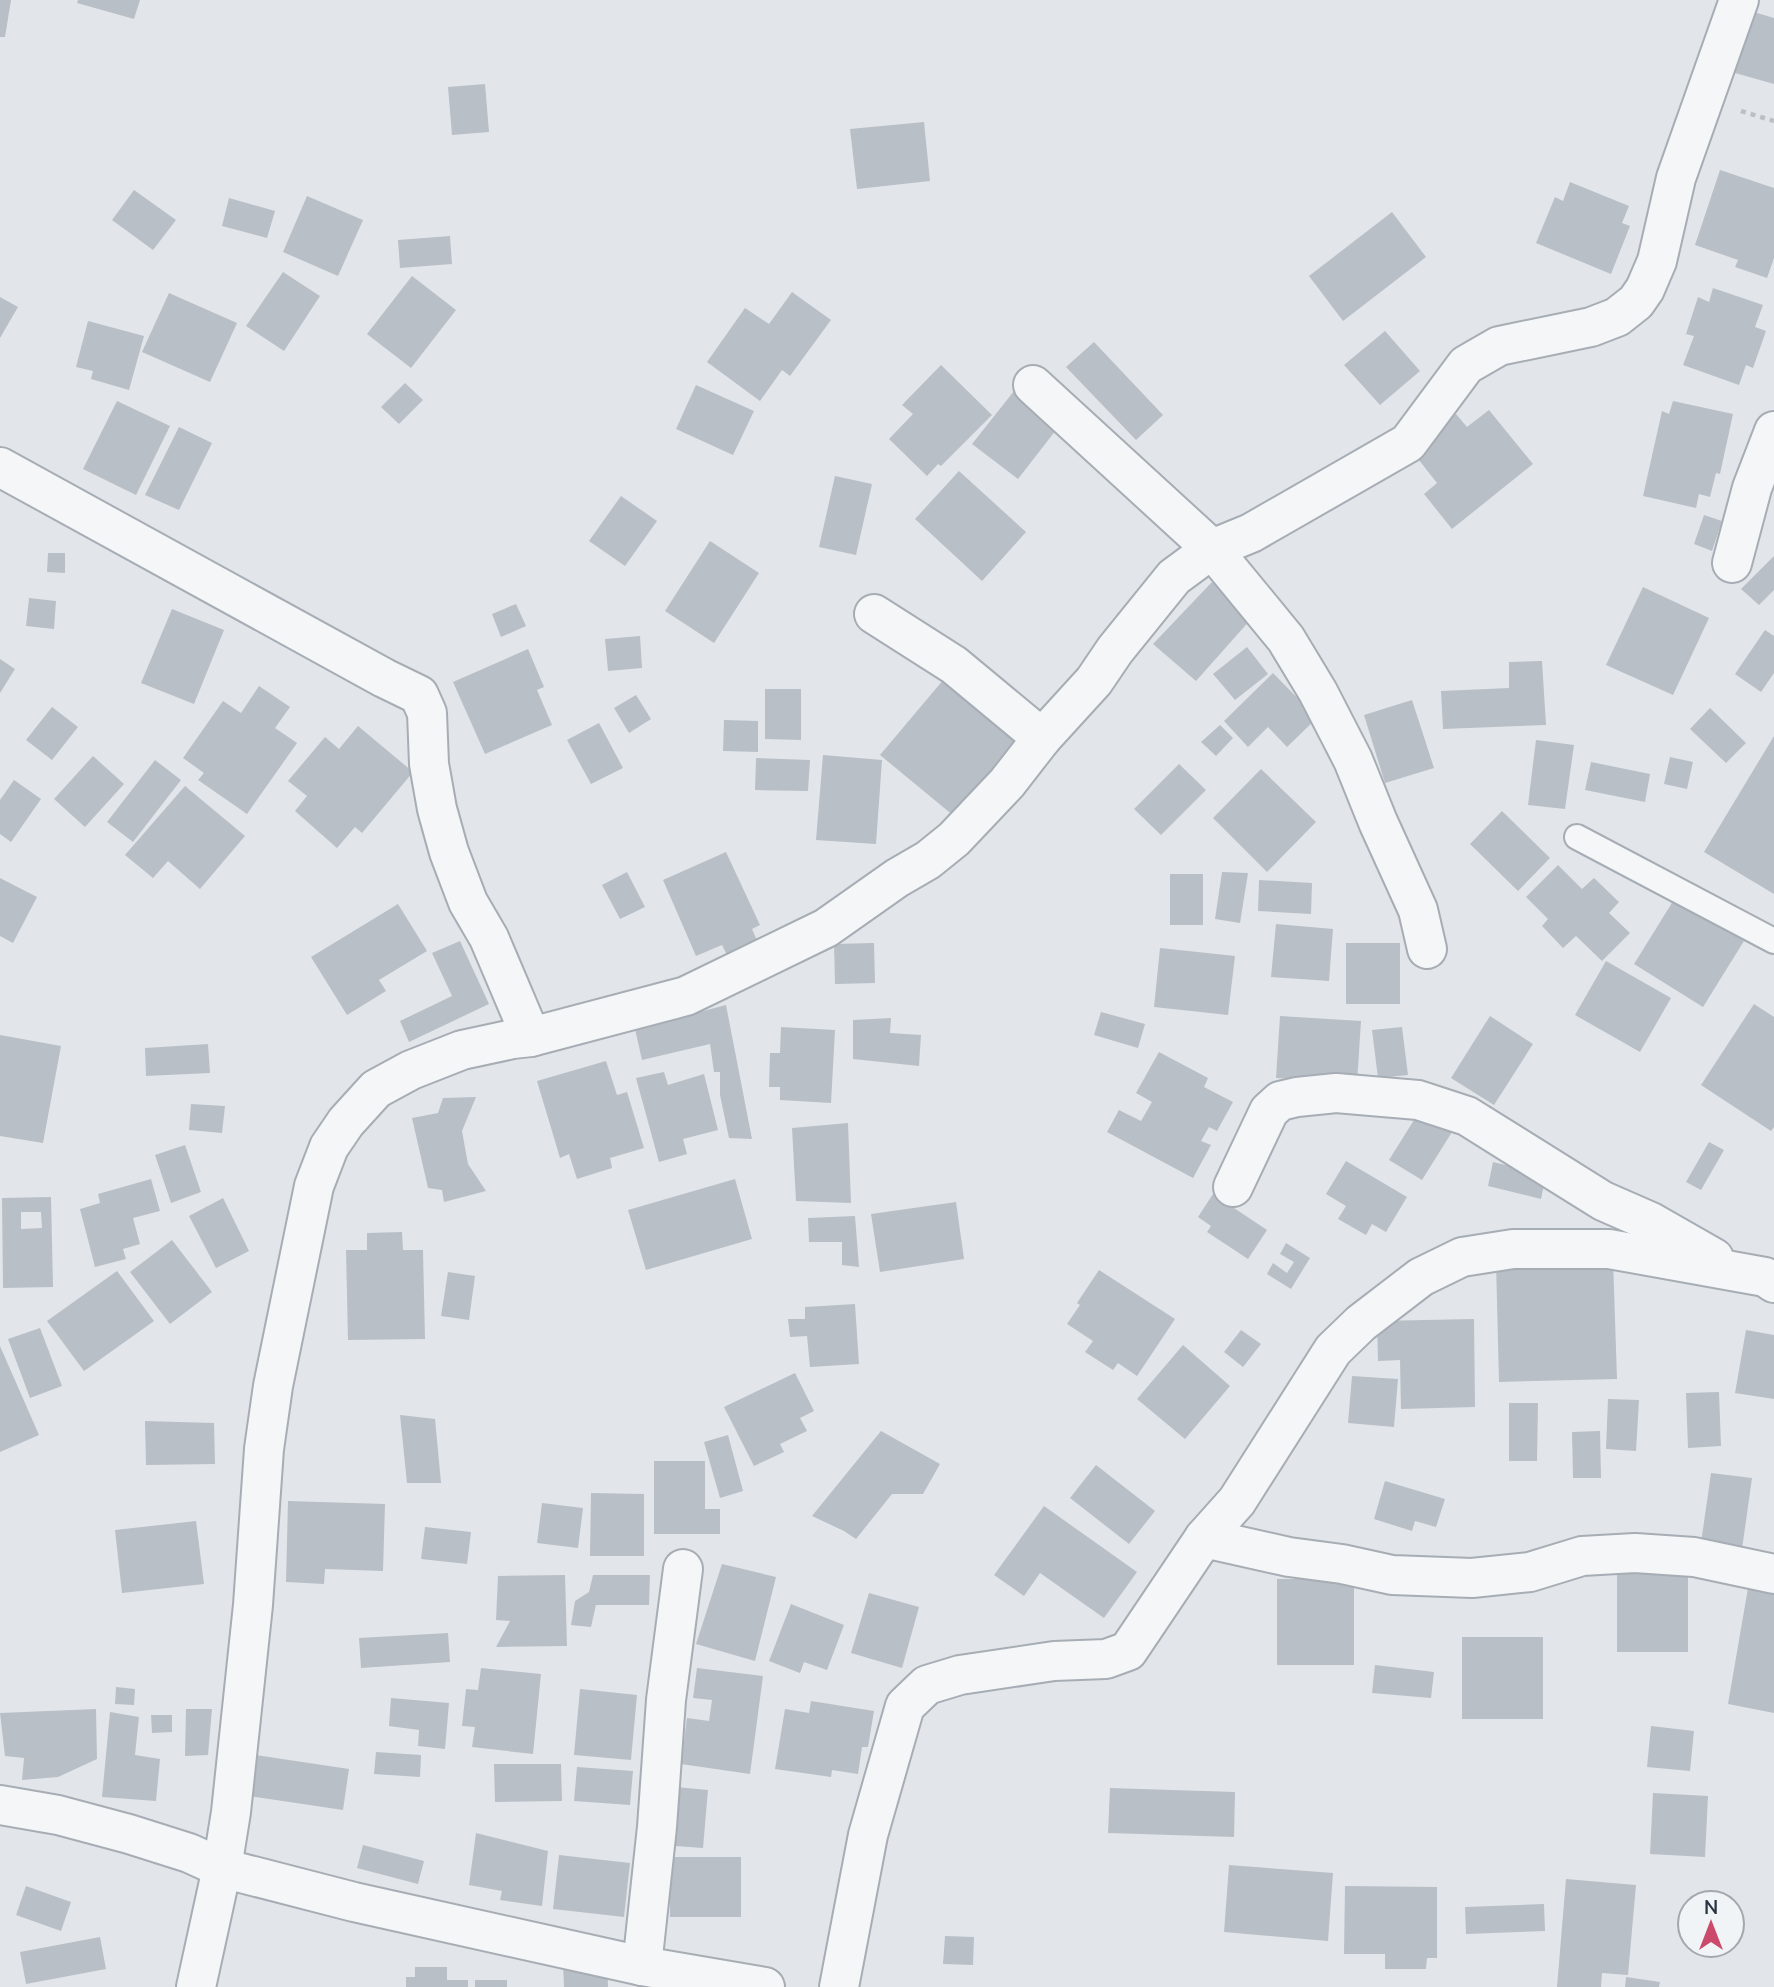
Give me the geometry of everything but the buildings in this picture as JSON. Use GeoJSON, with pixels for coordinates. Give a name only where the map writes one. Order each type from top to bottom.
{"type":"FeatureCollection","features":[{"type":"Feature","properties":{"kind":"street"},"geometry":{"type":"LineString","coordinates":[[196,1987],[222,1868],[245,1684],[264,1449],[273,1386],[314,1186],[329,1147],[346,1122],[376,1089],[411,1070],[462,1050],[531,1037],[686,996],[826,928],[897,878],[928,860],[954,839],[1007,783],[1042,738],[1094,681],[1115,650],[1174,577],[1212,549],[1251,533],[1408,443],[1466,365],[1499,346],[1591,327],[1617,317],[1636,302],[1657,261],[1676,178],[1739,0]]}},
{"type":"Feature","properties":{"kind":"street"},"geometry":{"type":"LineString","coordinates":[[1033,385],[1212,549],[1286,639],[1318,692],[1353,760],[1418,910],[1427,949]]}},
{"type":"Feature","properties":{"kind":"street"},"geometry":{"type":"LineString","coordinates":[[1732,563],[1752,488],[1774,431]]}},
{"type":"Feature","properties":{"kind":"street"},"geometry":{"type":"LineString","coordinates":[[0,467],[419,695],[427,712],[429,764],[437,809],[449,852],[468,902],[489,938],[531,1037]]}},
{"type":"Feature","properties":{"kind":"street"},"geometry":{"type":"LineString","coordinates":[[874,614],[954,665],[1042,738]]}},
{"type":"Feature","properties":{"kind":"street"},"geometry":{"type":"LineString","coordinates":[[1233,1187],[1269,1111],[1280,1101],[1336,1093],[1418,1100],[1467,1116],[1603,1201],[1763,1272]]}},
{"type":"Feature","properties":{"kind":"street"},"geometry":{"type":"LineString","coordinates":[[839,1987],[868,1835],[905,1706],[927,1685],[960,1675],[1054,1661],[1106,1659],[1128,1651],[1204,1538],[1237,1501],[1334,1350],[1361,1324],[1421,1277],[1462,1257],[1513,1249],[1609,1249],[1763,1272]]}},
{"type":"Feature","properties":{"kind":"street"},"geometry":{"type":"LineString","coordinates":[[1204,1538],[1289,1557],[1342,1564],[1392,1575],[1472,1578],[1530,1572],[1582,1556],[1635,1553],[1694,1557],[1774,1574]]}},
{"type":"Feature","properties":{"kind":"street"},"geometry":{"type":"LineString","coordinates":[[642,1966],[657,1827],[666,1700],[683,1569]]}},
{"type":"Feature","properties":{"kind":"street"},"geometry":{"type":"LineString","coordinates":[[0,1805],[58,1815],[129,1834],[189,1853],[222,1868],[354,1902],[642,1966],[765,1987]]}},
{"type":"Feature","properties":{"kind":"lane"},"geometry":{"type":"LineString","coordinates":[[1577,837],[1774,941]]}}]}
